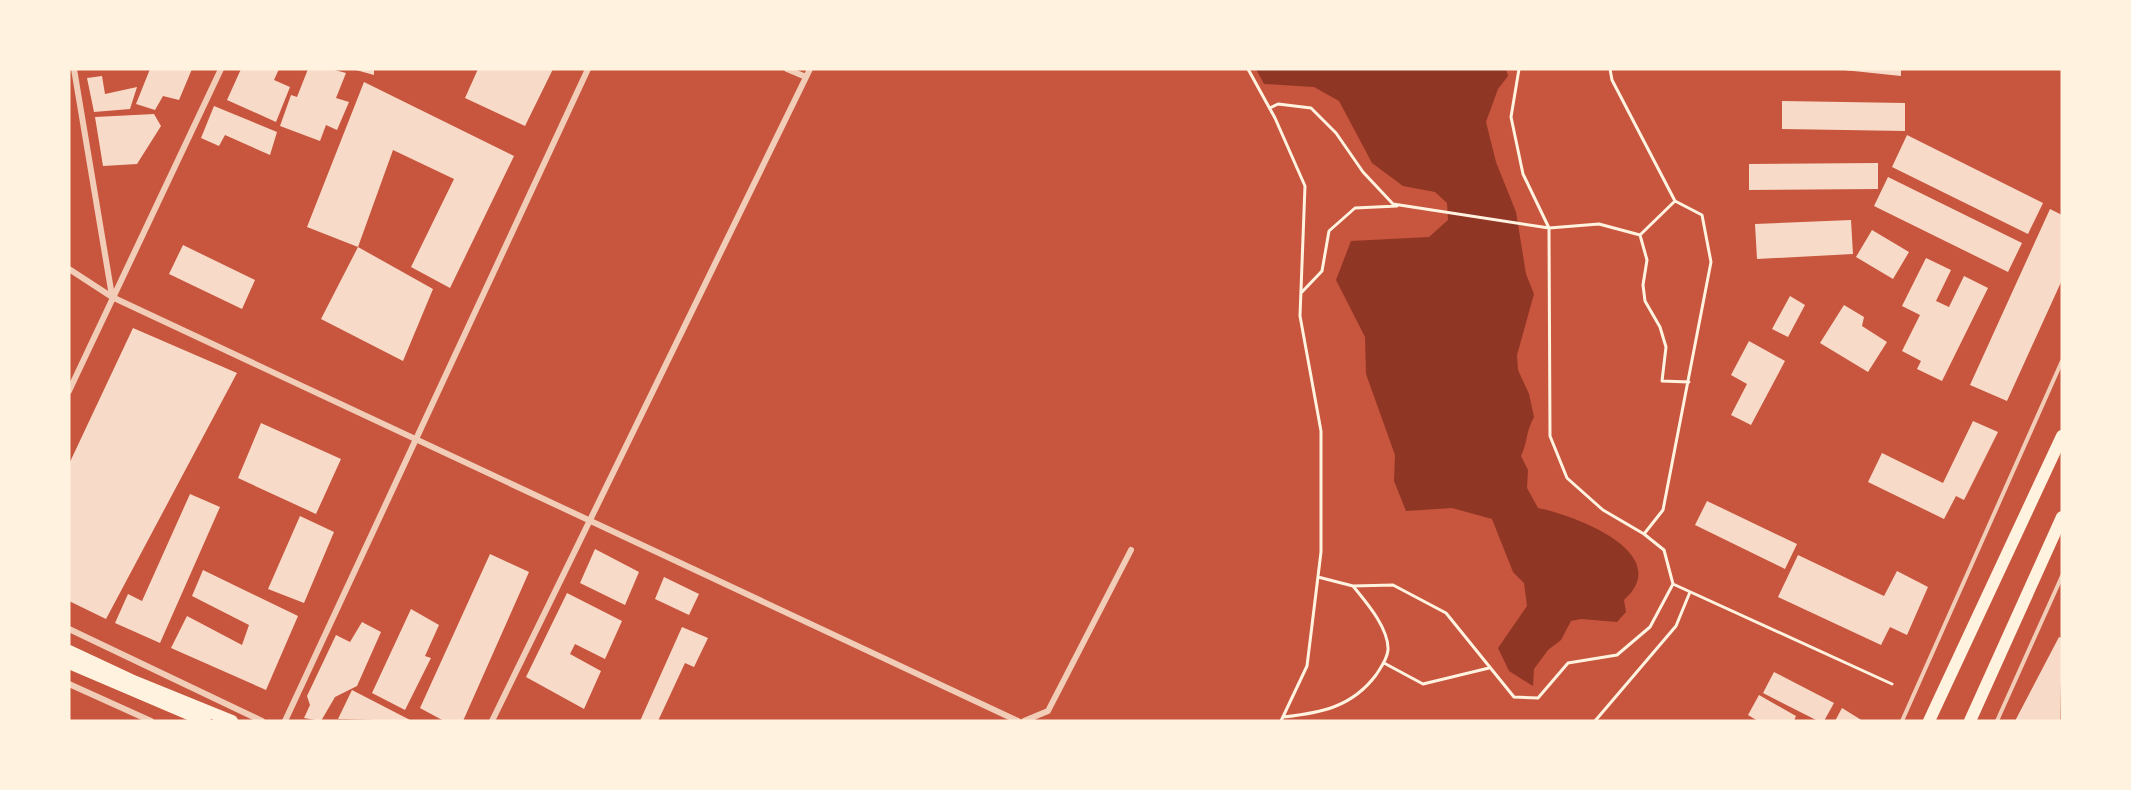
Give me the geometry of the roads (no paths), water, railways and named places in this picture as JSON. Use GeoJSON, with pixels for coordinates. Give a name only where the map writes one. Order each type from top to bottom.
{"type":"FeatureCollection","features":[{"type":"Feature","properties":{"kind":"main road"},"geometry":{"type":"LineString","coordinates":[[1929,721],[2062,436]]}},
{"type":"Feature","properties":{"kind":"main road"},"geometry":{"type":"LineString","coordinates":[[1970,721],[2062,517]]}},
{"type":"Feature","properties":{"kind":"main road"},"geometry":{"type":"LineString","coordinates":[[69,651],[131,680],[232,721]]}},
{"type":"Feature","properties":{"kind":"main road"},"geometry":{"type":"LineString","coordinates":[[69,663],[205,721]]}},
{"type":"Feature","properties":{"kind":"street"},"geometry":{"type":"LineString","coordinates":[[74,69],[112,297]]}},
{"type":"Feature","properties":{"kind":"street"},"geometry":{"type":"LineString","coordinates":[[69,391],[221,69]]}},
{"type":"Feature","properties":{"kind":"street"},"geometry":{"type":"LineString","coordinates":[[285,721],[588,69]]}},
{"type":"Feature","properties":{"kind":"street"},"geometry":{"type":"LineString","coordinates":[[787,69],[806,77]]}},
{"type":"Feature","properties":{"kind":"street"},"geometry":{"type":"LineString","coordinates":[[492,721],[810,69]]}},
{"type":"Feature","properties":{"kind":"street"},"geometry":{"type":"LineString","coordinates":[[69,269],[112,297],[1018,721]]}},
{"type":"Feature","properties":{"kind":"street"},"geometry":{"type":"LineString","coordinates":[[1024,721],[1048,711],[1131,550]]}},
{"type":"Feature","properties":{"kind":"street"},"geometry":{"type":"LineString","coordinates":[[69,629],[262,721]]}},
{"type":"Feature","properties":{"kind":"street"},"geometry":{"type":"LineString","coordinates":[[69,684],[151,721]]}},
{"type":"Feature","properties":{"kind":"lane"},"geometry":{"type":"LineString","coordinates":[[1902,721],[2062,362]]}},
{"type":"Feature","properties":{"kind":"lane"},"geometry":{"type":"LineString","coordinates":[[1997,721],[2062,576]]}}]}
